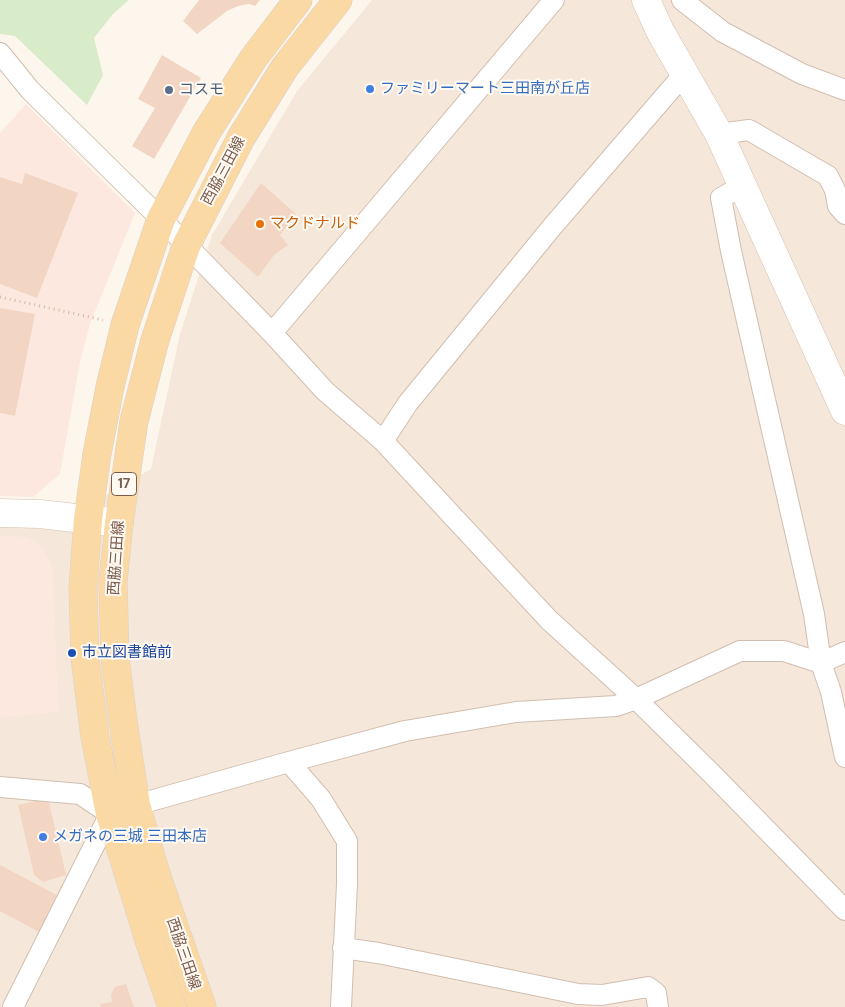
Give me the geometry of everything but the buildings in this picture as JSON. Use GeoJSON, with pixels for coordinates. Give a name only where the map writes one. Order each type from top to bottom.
{"type":"FeatureCollection","features":[{"type":"Feature","properties":{"kind":"main road","name":"西脇三田線"},"geometry":{"type":"LineString","coordinates":[[172,1007],[110,814],[95,737],[85,658],[83,588],[88,519],[97,454],[108,397],[126,325],[161,219],[206,133],[253,59],[298,0]]}},
{"type":"Feature","properties":{"kind":"main road","name":"西脇三田線"},"geometry":{"type":"LineString","coordinates":[[202,1007],[156,874],[136,805],[115,657],[113,582],[119,523],[134,422],[155,340],[186,246],[241,138],[285,67],[338,0]]}},
{"type":"Feature","properties":{"kind":"street"},"geometry":{"type":"LineString","coordinates":[[272,333],[554,0]]}},
{"type":"Feature","properties":{"kind":"street"},"geometry":{"type":"LineString","coordinates":[[646,0],[660,31],[719,134],[845,411]]}},
{"type":"Feature","properties":{"kind":"street"},"geometry":{"type":"LineString","coordinates":[[682,0],[723,32],[802,74],[845,90]]}},
{"type":"Feature","properties":{"kind":"street"},"geometry":{"type":"LineString","coordinates":[[0,53],[30,90],[161,219],[272,333],[325,391],[383,441],[549,620],[636,699],[845,910]]}},
{"type":"Feature","properties":{"kind":"street"},"geometry":{"type":"LineString","coordinates":[[383,441],[408,404],[539,242],[684,74]]}},
{"type":"Feature","properties":{"kind":"street"},"geometry":{"type":"LineString","coordinates":[[719,134],[749,130],[828,176],[835,190],[838,206],[845,214]]}},
{"type":"Feature","properties":{"kind":"street"},"geometry":{"type":"LineString","coordinates":[[742,186],[721,198],[756,364],[814,614],[821,663],[831,692],[845,757]]}},
{"type":"Feature","properties":{"kind":"street"},"geometry":{"type":"LineString","coordinates":[[0,513],[40,514],[119,523]]}},
{"type":"Feature","properties":{"kind":"street"},"geometry":{"type":"LineString","coordinates":[[13,1007],[110,814],[136,805],[405,730],[516,712],[616,706],[636,699],[740,651],[784,650],[821,663],[845,652]]}},
{"type":"Feature","properties":{"kind":"street"},"geometry":{"type":"LineString","coordinates":[[289,762],[321,799],[347,840],[347,884],[341,1007]]}},
{"type":"Feature","properties":{"kind":"street"},"geometry":{"type":"LineString","coordinates":[[0,787],[80,794],[110,814]]}},
{"type":"Feature","properties":{"kind":"street"},"geometry":{"type":"LineString","coordinates":[[343,948],[378,953],[578,994],[602,995],[648,987],[656,993],[658,1007]]}},
{"type":"Feature","properties":{"kind":"path"},"geometry":{"type":"LineString","coordinates":[[0,297],[126,325]]}},
{"type":"Feature","properties":{"kind":"shaded area"},"geometry":{"type":"Polygon","coordinates":[[[372,0],[845,0],[845,1007],[0,1007],[0,525],[47,529],[151,469],[180,334],[212,235],[297,91],[372,0]]]}},
{"type":"Feature","properties":{"kind":"shaded area"},"geometry":{"type":"Polygon","coordinates":[[[26,104],[135,213],[90,324],[80,362],[60,474],[33,497],[0,496],[0,133],[26,104]]]}},
{"type":"Feature","properties":{"kind":"shaded area"},"geometry":{"type":"Polygon","coordinates":[[[0,536],[27,537],[43,549],[53,570],[58,712],[0,717],[0,536]]]}},
{"type":"Feature","properties":{"kind":"green space"},"geometry":{"type":"Polygon","coordinates":[[[0,0],[129,0],[113,14],[94,38],[103,75],[87,105],[15,36],[0,34],[0,0]]]}},
{"type":"Feature","properties":{"kind":"place","name":"ファミリーマート三田南が丘店"},"geometry":{"type":"Point","coordinates":[370,89]}},
{"type":"Feature","properties":{"kind":"place","name":"コスモ"},"geometry":{"type":"Point","coordinates":[169,90]}},
{"type":"Feature","properties":{"kind":"place","name":"マクドナルド"},"geometry":{"type":"Point","coordinates":[260,224]}},
{"type":"Feature","properties":{"kind":"place","name":"市立図書館前"},"geometry":{"type":"Point","coordinates":[72,653]}},
{"type":"Feature","properties":{"kind":"place","name":"メガネの三城 三田本店"},"geometry":{"type":"Point","coordinates":[43,837]}}]}
